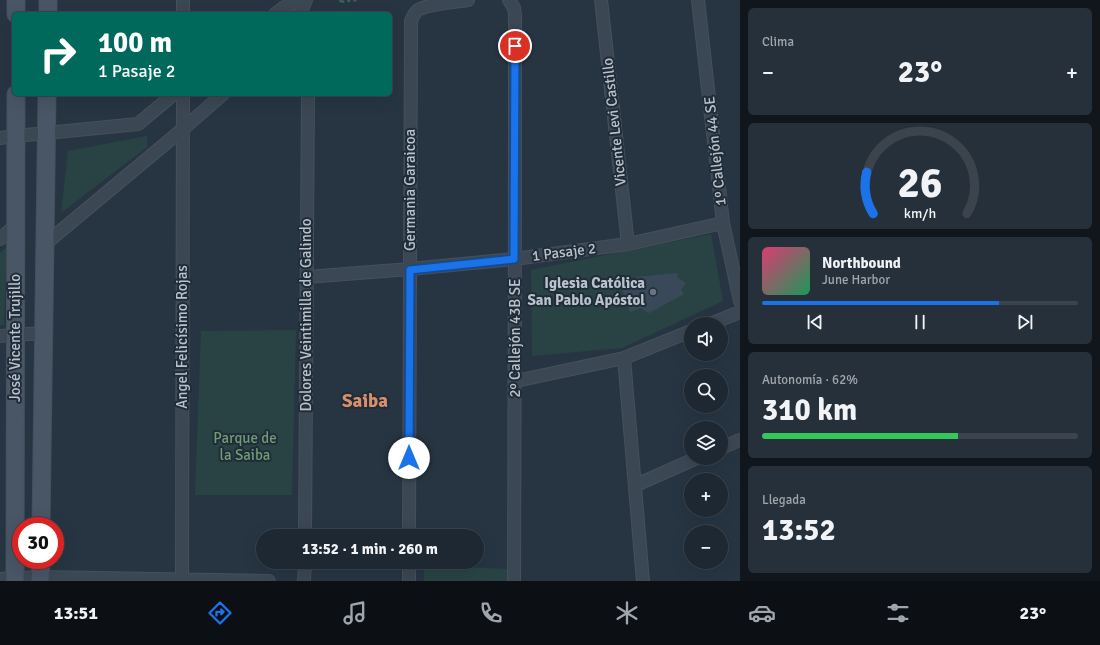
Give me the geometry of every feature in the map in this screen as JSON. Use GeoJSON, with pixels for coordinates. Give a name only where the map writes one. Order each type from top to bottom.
{"type":"FeatureCollection","features":[{"type":"Feature","properties":{"kind":"main road"},"geometry":{"type":"LineString","coordinates":[[16,0],[16,12]]}},
{"type":"Feature","properties":{"kind":"main road"},"geometry":{"type":"LineString","coordinates":[[48,0],[48,12]]}},
{"type":"Feature","properties":{"kind":"main road","name":"José Vicente Trujillo"},"geometry":{"type":"LineString","coordinates":[[10,579],[8,335],[16,225],[8,137],[16,96]]}},
{"type":"Feature","properties":{"kind":"main road","name":"José Vicente Trujillo"},"geometry":{"type":"LineString","coordinates":[[41,517],[47,96]]}},
{"type":"Feature","properties":{"kind":"main road"},"geometry":{"type":"LineString","coordinates":[[40,579],[41,569]]}},
{"type":"Feature","properties":{"kind":"street"},"geometry":{"type":"LineString","coordinates":[[183,0],[183,12]]}},
{"type":"Feature","properties":{"kind":"street"},"geometry":{"type":"LineString","coordinates":[[277,12],[298,0]]}},
{"type":"Feature","properties":{"kind":"street"},"geometry":{"type":"LineString","coordinates":[[301,12],[307,0]]}},
{"type":"Feature","properties":{"kind":"street"},"geometry":{"type":"LineString","coordinates":[[307,0],[308,12]]}},
{"type":"Feature","properties":{"kind":"street","name":"Germania Garaicoa"},"geometry":{"type":"LineString","coordinates":[[409,529],[411,20],[414,13],[419,9],[428,6],[468,0]]}},
{"type":"Feature","properties":{"kind":"street","name":"2º Callejón 43B SE"},"geometry":{"type":"LineString","coordinates":[[509,0],[514,8],[515,15],[514,259],[516,381],[514,581]]}},
{"type":"Feature","properties":{"kind":"street","name":"Vicente Levi Castillo"},"geometry":{"type":"LineString","coordinates":[[601,0],[628,244]]}},
{"type":"Feature","properties":{"kind":"street","name":"1º Callejón 44 SE"},"geometry":{"type":"LineString","coordinates":[[698,0],[723,223],[740,301]]}},
{"type":"Feature","properties":{"kind":"street"},"geometry":{"type":"LineString","coordinates":[[8,137],[138,124],[172,96]]}},
{"type":"Feature","properties":{"kind":"street","name":"Angel Felicísimo Rojas"},"geometry":{"type":"LineString","coordinates":[[182,580],[183,96]]}},
{"type":"Feature","properties":{"kind":"street"},"geometry":{"type":"LineString","coordinates":[[45,244],[221,96]]}},
{"type":"Feature","properties":{"kind":"street","name":"Dolores Veintimilla de Galindo"},"geometry":{"type":"LineString","coordinates":[[305,529],[308,96]]}},
{"type":"Feature","properties":{"kind":"street","name":"1 Pasaje 2"},"geometry":{"type":"LineString","coordinates":[[307,277],[410,270],[514,259],[628,244],[723,223]]}},
{"type":"Feature","properties":{"kind":"street"},"geometry":{"type":"LineString","coordinates":[[0,239],[16,225]]}},
{"type":"Feature","properties":{"kind":"street"},"geometry":{"type":"LineString","coordinates":[[728,317],[740,312]]}},
{"type":"Feature","properties":{"kind":"street"},"geometry":{"type":"LineString","coordinates":[[8,335],[43,333]]}},
{"type":"Feature","properties":{"kind":"street"},"geometry":{"type":"LineString","coordinates":[[516,381],[624,358],[684,334]]}},
{"type":"Feature","properties":{"kind":"street"},"geometry":{"type":"LineString","coordinates":[[624,358],[643,581]]}},
{"type":"Feature","properties":{"kind":"street"},"geometry":{"type":"LineString","coordinates":[[728,445],[740,440]]}},
{"type":"Feature","properties":{"kind":"street"},"geometry":{"type":"LineString","coordinates":[[636,485],[684,464]]}},
{"type":"Feature","properties":{"kind":"street"},"geometry":{"type":"LineString","coordinates":[[304,581],[305,569]]}},
{"type":"Feature","properties":{"kind":"street"},"geometry":{"type":"LineString","coordinates":[[409,569],[409,581]]}},
{"type":"Feature","properties":{"kind":"street"},"geometry":{"type":"LineString","coordinates":[[10,579],[269,581]]}},
{"type":"Feature","properties":{"kind":"path"},"geometry":{"type":"LineString","coordinates":[[342,0],[339,2],[357,0]]}},
{"type":"Feature","properties":{"kind":"green space"},"geometry":{"type":"Polygon","coordinates":[[[147,136],[147,147],[61,213],[68,151],[147,136]]]}},
{"type":"Feature","properties":{"kind":"green space"},"geometry":{"type":"Polygon","coordinates":[[[711,234],[723,301],[689,317],[684,317],[684,319],[622,348],[532,356],[531,270],[711,234]]]}},
{"type":"Feature","properties":{"kind":"green space"},"geometry":{"type":"Polygon","coordinates":[[[7,247],[4,325],[0,325],[0,253],[7,247]]]}},
{"type":"Feature","properties":{"kind":"green space","name":"Parque de la Saiba"},"geometry":{"type":"Polygon","coordinates":[[[296,330],[292,495],[195,495],[201,331],[296,330]]]}},
{"type":"Feature","properties":{"kind":"green space"},"geometry":{"type":"Polygon","coordinates":[[[424,569],[507,569],[507,581],[424,581],[424,569]]]}},
{"type":"Feature","properties":{"kind":"building","name":"Iglesia Católica San Pablo Apóstol"},"geometry":{"type":"Polygon","coordinates":[[[677,273],[677,277],[686,283],[681,290],[684,294],[649,313],[641,308],[630,312],[622,289],[637,284],[636,277],[677,273]]]}},
{"type":"Feature","properties":{"kind":"place","name":"Iglesia Católica San Pablo Apóstol"},"geometry":{"type":"Point","coordinates":[653,292]}},
{"type":"Feature","properties":{"kind":"district","name":"Saiba"},"geometry":{"type":"Point","coordinates":[365,400]}},
{"type":"Feature","properties":{"kind":"route"},"geometry":{"type":"LineString","coordinates":[[409,458],[410,270],[514,259],[515,46]]}}]}
